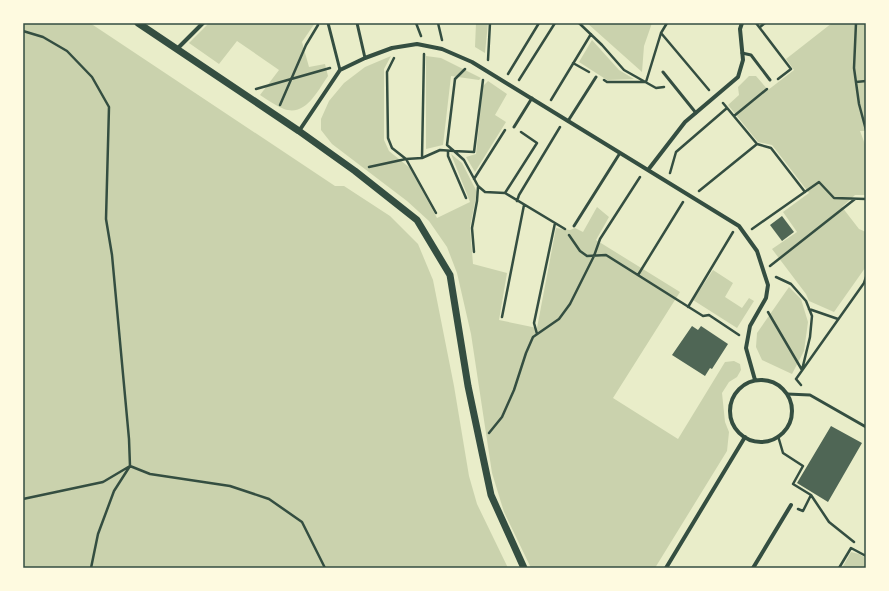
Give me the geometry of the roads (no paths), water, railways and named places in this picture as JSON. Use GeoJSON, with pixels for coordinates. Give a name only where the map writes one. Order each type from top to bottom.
{"type":"FeatureCollection","features":[{"type":"Feature","properties":{"kind":"street"},"geometry":{"type":"LineString","coordinates":[[138,23],[299,131],[355,171],[417,220],[450,275],[468,386],[491,495],[524,568]]}},
{"type":"Feature","properties":{"kind":"street"},"geometry":{"type":"LineString","coordinates":[[177,49],[203,23]]}},
{"type":"Feature","properties":{"kind":"street"},"geometry":{"type":"LineString","coordinates":[[648,170],[685,122],[738,77],[743,60],[740,29],[742,23]]}},
{"type":"Feature","properties":{"kind":"street"},"geometry":{"type":"LineString","coordinates":[[299,131],[340,70],[365,58],[392,48],[417,44],[442,48],[472,62],[737,224],[757,251],[768,285],[766,298],[750,326],[747,340],[746,348],[755,380]]}},
{"type":"Feature","properties":{"kind":"street"},"geometry":{"type":"LineString","coordinates":[[755,380],[773,382],[781,387],[787,394],[791,404],[792,414],[789,424],[783,433],[775,439],[765,442],[754,441],[744,437],[736,430],[731,421],[730,410],[732,400],[737,390],[745,384],[755,380]]}},
{"type":"Feature","properties":{"kind":"street"},"geometry":{"type":"LineString","coordinates":[[666,568],[744,437]]}},
{"type":"Feature","properties":{"kind":"street"},"geometry":{"type":"LineString","coordinates":[[753,568],[791,505]]}},
{"type":"Feature","properties":{"kind":"lane"},"geometry":{"type":"LineString","coordinates":[[328,23],[340,70]]}},
{"type":"Feature","properties":{"kind":"lane"},"geometry":{"type":"LineString","coordinates":[[357,23],[365,58]]}},
{"type":"Feature","properties":{"kind":"lane"},"geometry":{"type":"LineString","coordinates":[[742,53],[750,55],[770,80]]}},
{"type":"Feature","properties":{"kind":"lane"},"geometry":{"type":"LineString","coordinates":[[663,72],[696,113]]}},
{"type":"Feature","properties":{"kind":"lane"},"geometry":{"type":"LineString","coordinates":[[568,121],[596,77]]}},
{"type":"Feature","properties":{"kind":"lane"},"geometry":{"type":"LineString","coordinates":[[514,127],[532,98]]}},
{"type":"Feature","properties":{"kind":"lane"},"geometry":{"type":"LineString","coordinates":[[574,226],[620,152]]}},
{"type":"Feature","properties":{"kind":"lane"},"geometry":{"type":"LineString","coordinates":[[787,394],[810,395],[866,427]]}}]}
